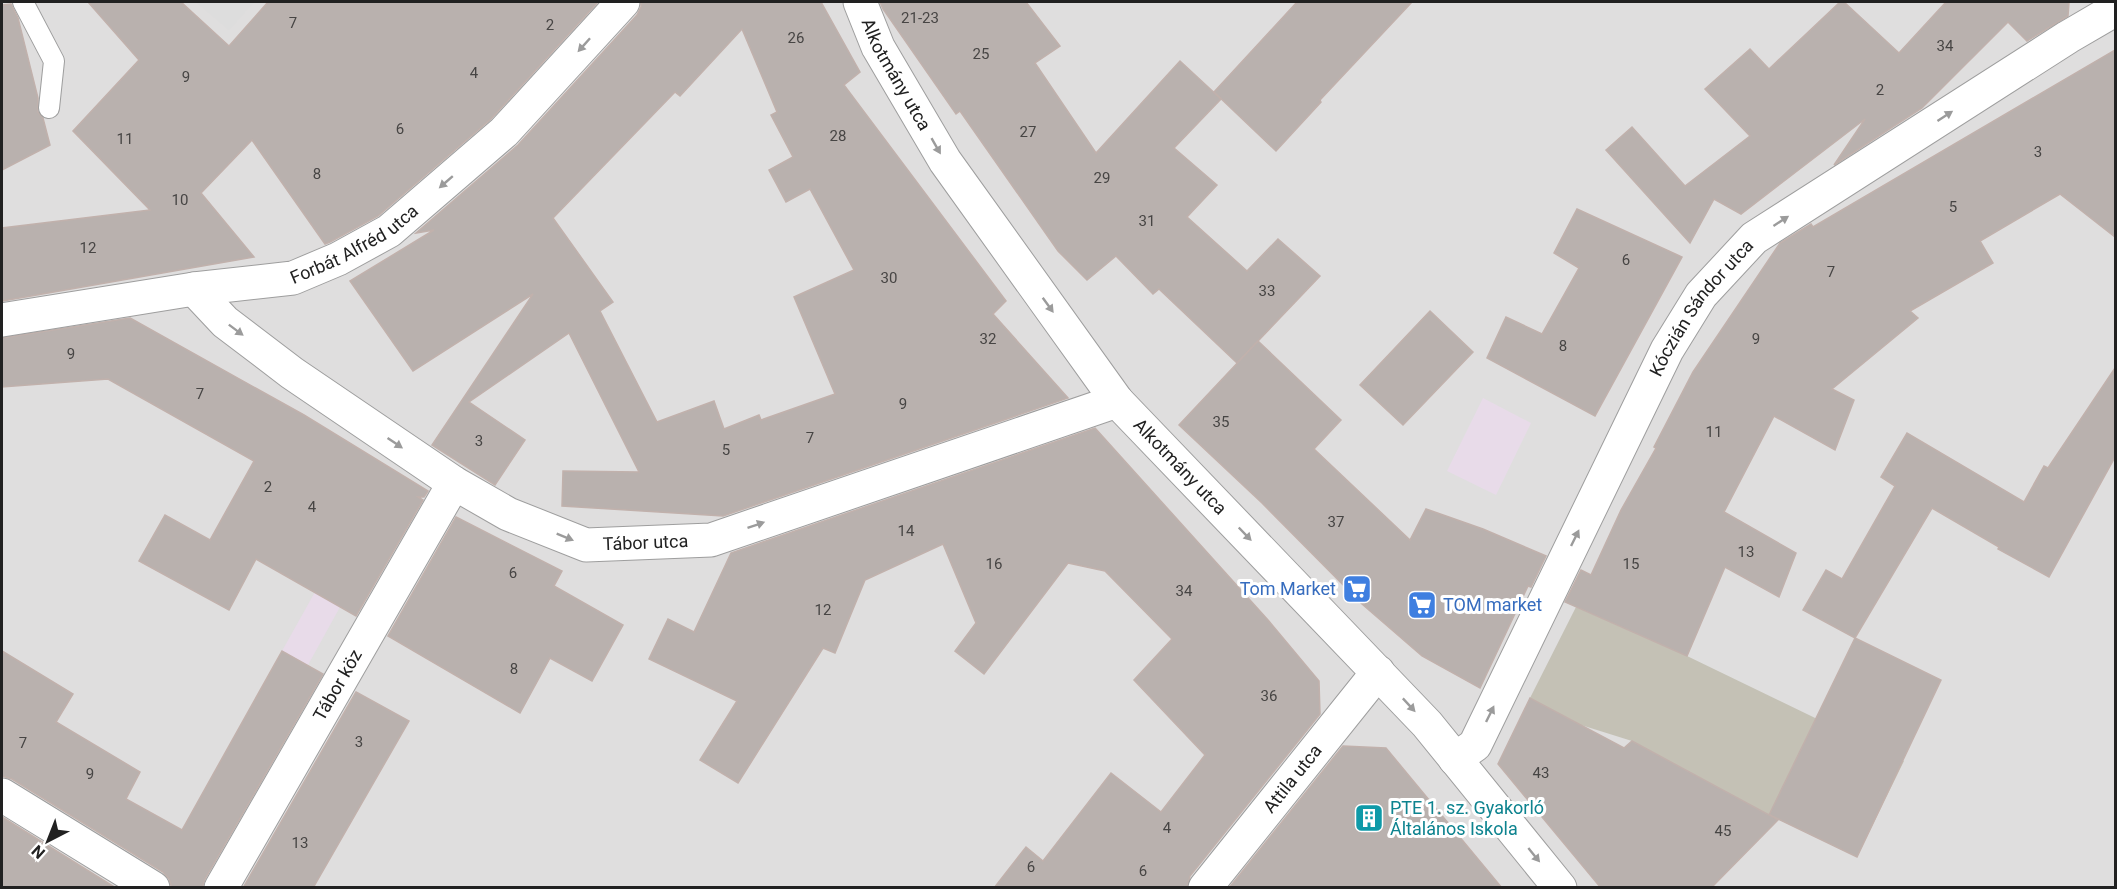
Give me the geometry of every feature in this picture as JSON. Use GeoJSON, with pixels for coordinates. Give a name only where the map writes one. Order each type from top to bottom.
{"type":"FeatureCollection","features":[{"type":"Feature","properties":{"kind":"street","name":"Forbát Alfréd utca"},"geometry":{"type":"LineString","coordinates":[[2,320],[194,289],[293,278],[338,259],[389,231],[504,132],[623,2]]}},
{"type":"Feature","properties":{"kind":"street","name":"Alkotmány utca"},"geometry":{"type":"LineString","coordinates":[[860,2],[878,47],[945,161],[1117,401],[1427,724],[1560,888]]}},
{"type":"Feature","properties":{"kind":"street","name":"Kóczián Sándor utca"},"geometry":{"type":"LineString","coordinates":[[1455,759],[1475,745],[1667,350],[1701,295],[1754,238],[2115,9]]}},
{"type":"Feature","properties":{"kind":"street","name":"Tábor utca"},"geometry":{"type":"LineString","coordinates":[[194,289],[225,321],[292,373],[454,483],[508,514],[586,545],[711,540],[1117,401]]}},
{"type":"Feature","properties":{"kind":"street","name":"Tábor köz"},"geometry":{"type":"LineString","coordinates":[[221,888],[454,483]]}},
{"type":"Feature","properties":{"kind":"street","name":"Attila utca"},"geometry":{"type":"LineString","coordinates":[[1205,888],[1378,672]]}},
{"type":"Feature","properties":{"kind":"street"},"geometry":{"type":"LineString","coordinates":[[2,795],[153,888]]}},
{"type":"Feature","properties":{"kind":"lane"},"geometry":{"type":"LineString","coordinates":[[23,2],[54,61],[49,108]]}},
{"type":"Feature","properties":{"kind":"shaded area"},"geometry":{"type":"Polygon","coordinates":[[[2,2],[2115,2],[2115,887],[2,887],[2,2]]]}},
{"type":"Feature","properties":{"kind":"shaded area"},"geometry":{"type":"Polygon","coordinates":[[[196,2],[254,2],[229,30],[196,2]]]}},
{"type":"Feature","properties":{"kind":"shaded area"},"geometry":{"type":"Polygon","coordinates":[[[1483,398],[1531,423],[1496,495],[1447,471],[1483,398]]]}},
{"type":"Feature","properties":{"kind":"shaded area"},"geometry":{"type":"Polygon","coordinates":[[[315,592],[340,607],[308,665],[282,651],[315,592]]]}},
{"type":"Feature","properties":{"kind":"shaded area"},"geometry":{"type":"Polygon","coordinates":[[[1576,607],[1687,656],[1904,761],[1857,857],[1769,815],[1632,741],[1581,725],[1530,698],[1576,607]]]}},
{"type":"Feature","properties":{"kind":"building"},"geometry":{"type":"Polygon","coordinates":[[[88,2],[181,2],[229,46],[268,2],[598,2],[491,119],[378,216],[330,242],[325,244],[252,140],[201,193],[254,257],[2,301],[2,228],[150,210],[73,131],[139,60],[88,2]]]}},
{"type":"Feature","properties":{"kind":"building"},"geometry":{"type":"Polygon","coordinates":[[[641,2],[821,2],[860,72],[844,85],[1006,301],[993,314],[1068,398],[723,516],[562,506],[563,471],[639,472],[569,333],[469,402],[525,440],[495,485],[432,445],[533,294],[413,371],[350,281],[434,230],[416,233],[518,145],[637,15],[641,2]],[[742,29],[680,96],[675,92],[553,218],[613,302],[600,311],[657,422],[714,401],[724,429],[759,415],[761,420],[835,394],[794,297],[854,270],[810,189],[786,202],[769,170],[793,157],[771,115],[777,112],[742,29]]]}},
{"type":"Feature","properties":{"kind":"building"},"geometry":{"type":"Polygon","coordinates":[[[880,2],[1026,2],[1060,46],[1035,63],[1096,153],[1180,61],[1221,99],[1174,148],[1217,185],[1187,217],[1247,271],[1278,239],[1320,276],[1237,363],[1159,289],[1153,294],[1116,256],[1087,280],[1058,251],[960,111],[956,114],[880,2]]]}},
{"type":"Feature","properties":{"kind":"building"},"geometry":{"type":"Polygon","coordinates":[[[1297,2],[1412,2],[1320,100],[1321,102],[1276,151],[1214,92],[1297,2]]]}},
{"type":"Feature","properties":{"kind":"building"},"geometry":{"type":"Polygon","coordinates":[[[1840,2],[1844,2],[1899,53],[1946,2],[2069,2],[2068,16],[2027,41],[2008,22],[1922,108],[1834,165],[1865,119],[1741,214],[1714,199],[1690,243],[1606,150],[1632,127],[1685,186],[1750,136],[1705,89],[1750,49],[1769,69],[1840,2]]]}},
{"type":"Feature","properties":{"kind":"building"},"geometry":{"type":"Polygon","coordinates":[[[11,4],[18,18],[38,98],[38,112],[43,118],[50,145],[2,170],[2,5],[11,4]]]}},
{"type":"Feature","properties":{"kind":"building"},"geometry":{"type":"Polygon","coordinates":[[[2115,50],[2115,237],[2060,194],[1980,241],[1993,263],[1910,311],[1918,318],[1832,389],[1854,400],[1835,450],[1774,416],[1724,512],[1796,553],[1779,597],[1725,567],[1687,656],[1565,602],[1581,570],[1591,575],[1621,510],[1656,448],[1654,447],[1693,372],[1780,243],[1811,224],[1813,227],[2115,50]]]}},
{"type":"Feature","properties":{"kind":"building"},"geometry":{"type":"Polygon","coordinates":[[[1577,209],[1682,257],[1595,416],[1487,358],[1506,317],[1542,334],[1579,268],[1554,253],[1577,209]]]}},
{"type":"Feature","properties":{"kind":"building"},"geometry":{"type":"Polygon","coordinates":[[[1430,311],[1473,352],[1403,425],[1360,385],[1430,311]]]}},
{"type":"Feature","properties":{"kind":"building"},"geometry":{"type":"Polygon","coordinates":[[[130,318],[304,415],[428,491],[424,497],[418,497],[423,500],[356,616],[256,559],[229,610],[139,561],[165,515],[210,540],[254,461],[108,379],[2,387],[2,338],[130,318]]]}},
{"type":"Feature","properties":{"kind":"building"},"geometry":{"type":"Polygon","coordinates":[[[1258,341],[1341,420],[1314,449],[1410,540],[1426,509],[1483,529],[1546,556],[1531,587],[1528,586],[1480,688],[1422,656],[1362,604],[1262,503],[1179,425],[1258,341]]]}},
{"type":"Feature","properties":{"kind":"building"},"geometry":{"type":"Polygon","coordinates":[[[2115,368],[2115,457],[2049,577],[1932,508],[1855,638],[1803,610],[1826,570],[1842,579],[1895,486],[1881,477],[1907,433],[2024,502],[2044,466],[2048,468],[2115,368]]]}},
{"type":"Feature","properties":{"kind":"building"},"geometry":{"type":"Polygon","coordinates":[[[1095,428],[1268,620],[1319,681],[1320,714],[1190,876],[1187,888],[994,888],[1026,847],[1043,861],[1111,773],[1161,812],[1205,755],[1134,680],[1172,639],[1105,571],[1068,563],[984,674],[955,651],[976,623],[943,544],[865,580],[835,653],[823,648],[738,783],[700,760],[737,701],[649,659],[668,619],[694,632],[731,553],[1095,428]]]}},
{"type":"Feature","properties":{"kind":"building"},"geometry":{"type":"Polygon","coordinates":[[[456,517],[562,571],[554,586],[623,625],[592,681],[550,658],[520,713],[388,636],[456,517]]]}},
{"type":"Feature","properties":{"kind":"building"},"geometry":{"type":"Polygon","coordinates":[[[1855,638],[1941,680],[1857,857],[1770,815],[1778,820],[1711,888],[1601,888],[1498,764],[1530,698],[1624,748],[1632,741],[1769,815],[1855,638]]]}},
{"type":"Feature","properties":{"kind":"building"},"geometry":{"type":"Polygon","coordinates":[[[2,651],[73,694],[56,722],[140,772],[126,799],[182,830],[282,651],[323,674],[205,879],[202,888],[172,888],[163,872],[12,779],[2,776],[2,651]]]}},
{"type":"Feature","properties":{"kind":"building"},"geometry":{"type":"Polygon","coordinates":[[[356,692],[409,721],[313,888],[243,888],[356,692]]]}},
{"type":"Feature","properties":{"kind":"building","name":"PTE 1. sz. Gyakorló Általános Iskola"},"geometry":{"type":"Polygon","coordinates":[[[1343,746],[1386,748],[1502,888],[1229,888],[1343,746]]]}},
{"type":"Feature","properties":{"kind":"building"},"geometry":{"type":"Polygon","coordinates":[[[2,817],[116,888],[2,888],[2,817]]]}},
{"type":"Feature","properties":{"kind":"place","name":"Tom Market"},"geometry":{"type":"Point","coordinates":[1357,589]}},
{"type":"Feature","properties":{"kind":"place","name":"TOM market"},"geometry":{"type":"Point","coordinates":[1422,605]}},
{"type":"Feature","properties":{"kind":"place","name":"PTE 1. sz. Gyakorló Általános Iskola"},"geometry":{"type":"Point","coordinates":[1369,818]}}]}
